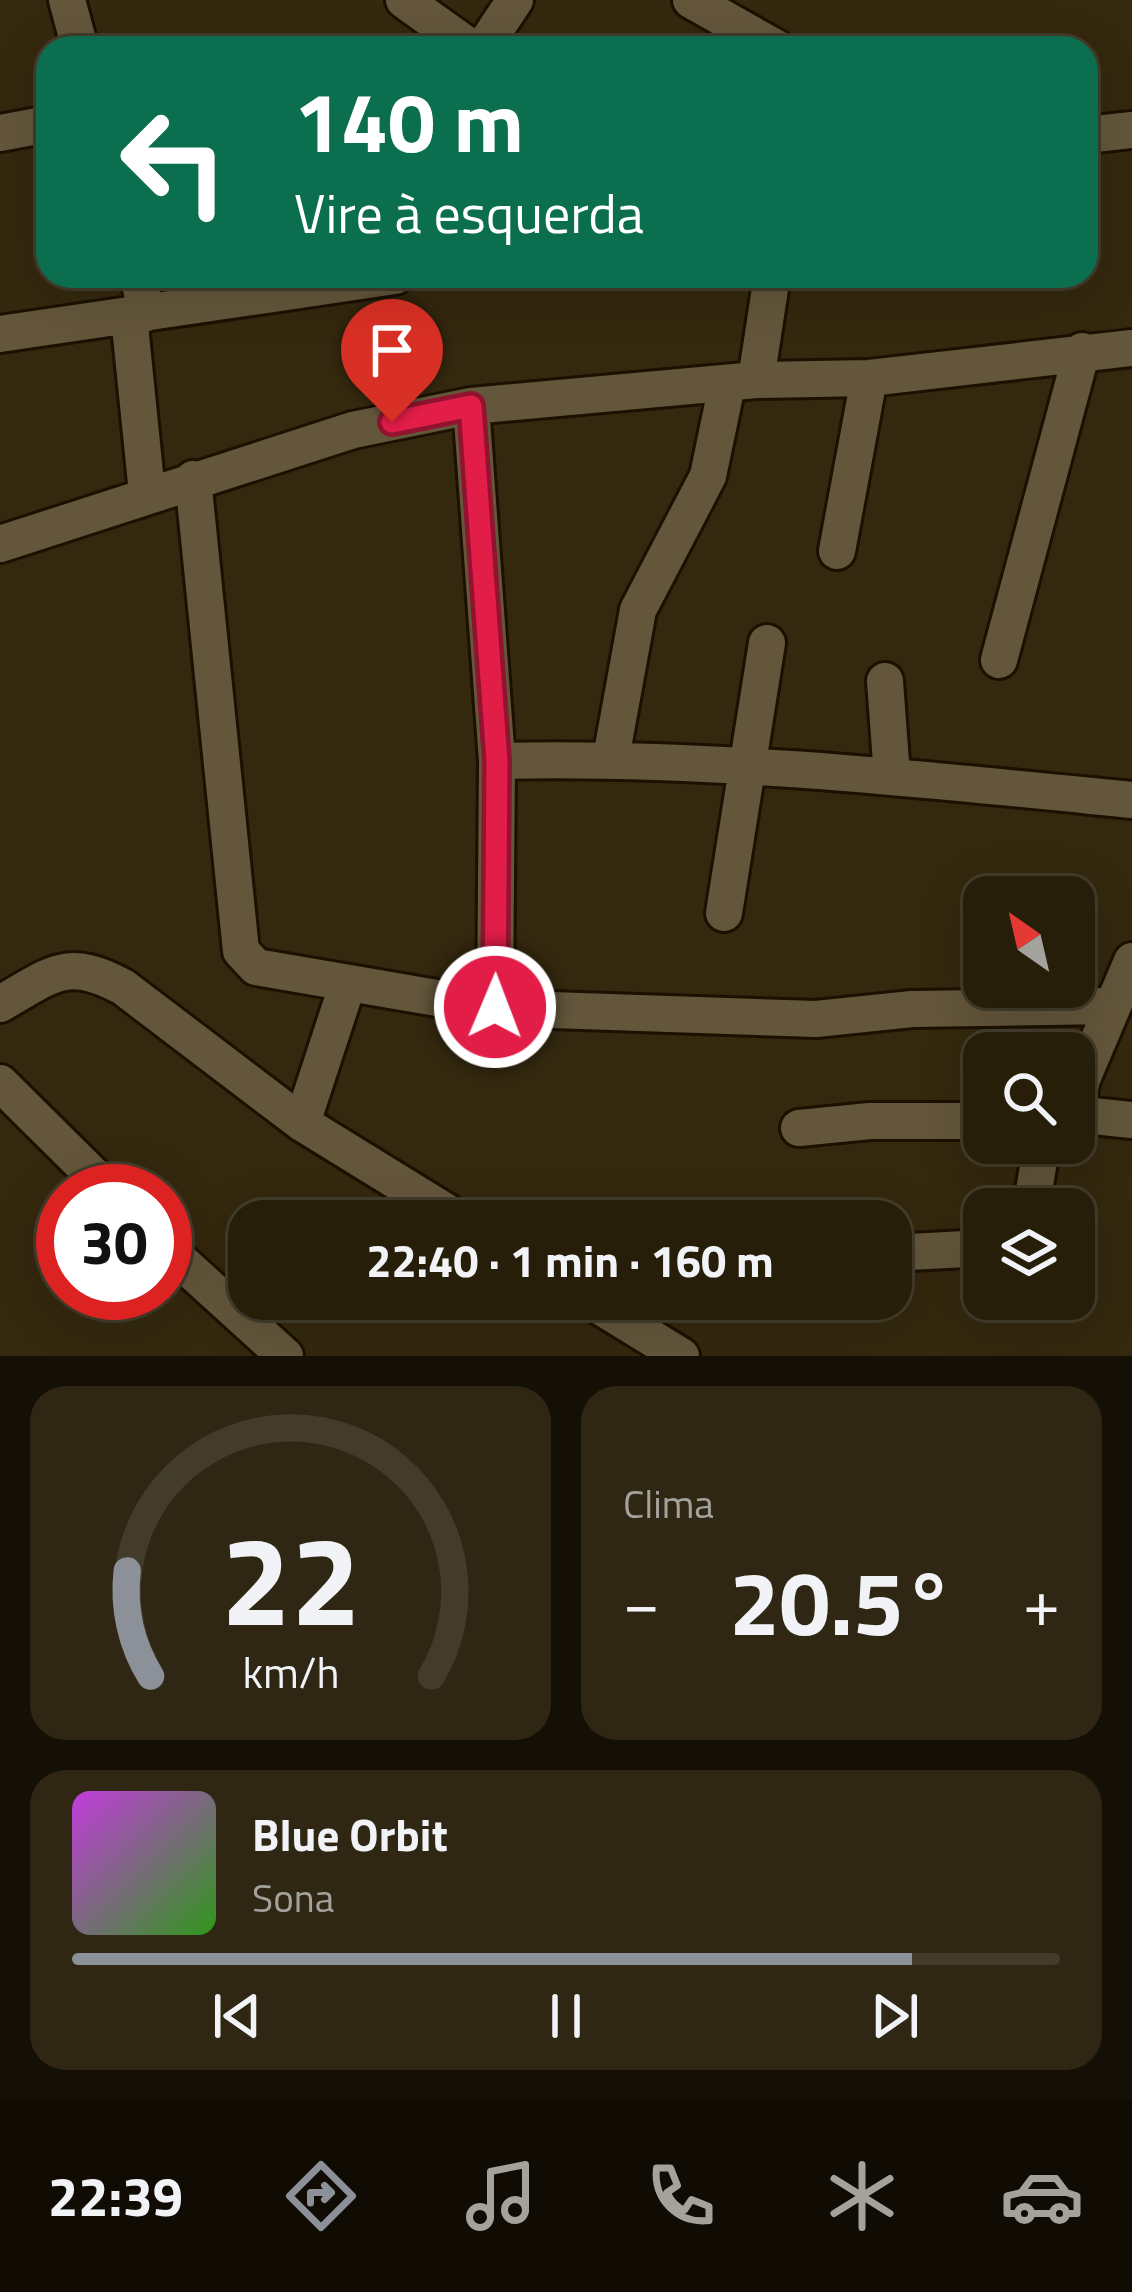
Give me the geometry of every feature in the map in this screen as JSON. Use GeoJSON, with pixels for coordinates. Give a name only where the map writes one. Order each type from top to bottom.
{"type":"FeatureCollection","features":[{"type":"Feature","properties":{"kind":"street"},"geometry":{"type":"LineString","coordinates":[[67,0],[77,36]]}},
{"type":"Feature","properties":{"kind":"street"},"geometry":{"type":"LineString","coordinates":[[404,0],[454,36]]}},
{"type":"Feature","properties":{"kind":"street"},"geometry":{"type":"LineString","coordinates":[[491,36],[515,0]]}},
{"type":"Feature","properties":{"kind":"street"},"geometry":{"type":"LineString","coordinates":[[691,0],[755,36]]}},
{"type":"Feature","properties":{"kind":"street"},"geometry":{"type":"LineString","coordinates":[[0,133],[36,126]]}},
{"type":"Feature","properties":{"kind":"street"},"geometry":{"type":"LineString","coordinates":[[1098,134],[1132,130]]}},
{"type":"Feature","properties":{"kind":"street"},"geometry":{"type":"LineString","coordinates":[[138,288],[147,493]]}},
{"type":"Feature","properties":{"kind":"street"},"geometry":{"type":"LineString","coordinates":[[0,334],[314,288]]}},
{"type":"Feature","properties":{"kind":"street"},"geometry":{"type":"LineString","coordinates":[[610,758],[638,610],[708,476],[769,288]]}},
{"type":"Feature","properties":{"kind":"street"},"geometry":{"type":"LineString","coordinates":[[0,544],[353,430],[471,406],[741,383],[869,378],[1132,348]]}},
{"type":"Feature","properties":{"kind":"street"},"geometry":{"type":"LineString","coordinates":[[998,660],[1082,351]]}},
{"type":"Feature","properties":{"kind":"street"},"geometry":{"type":"LineString","coordinates":[[837,551],[869,378]]}},
{"type":"Feature","properties":{"kind":"street"},"geometry":{"type":"LineString","coordinates":[[471,406],[497,761],[495,1007]]}},
{"type":"Feature","properties":{"kind":"street"},"geometry":{"type":"LineString","coordinates":[[194,479],[241,951],[256,967],[495,1007],[816,1019],[912,1009],[1111,1006]]}},
{"type":"Feature","properties":{"kind":"street"},"geometry":{"type":"LineString","coordinates":[[724,913],[766,643]]}},
{"type":"Feature","properties":{"kind":"street"},"geometry":{"type":"LineString","coordinates":[[885,681],[892,776]]}},
{"type":"Feature","properties":{"kind":"street"},"geometry":{"type":"LineString","coordinates":[[497,761],[610,758],[746,766],[1132,800]]}},
{"type":"Feature","properties":{"kind":"street"},"geometry":{"type":"LineString","coordinates":[[1095,1046],[1132,962]]}},
{"type":"Feature","properties":{"kind":"street"},"geometry":{"type":"LineString","coordinates":[[0,1004],[58,972],[92,970],[123,987],[302,1123],[427,1200]]}},
{"type":"Feature","properties":{"kind":"street"},"geometry":{"type":"LineString","coordinates":[[302,1123],[348,982]]}},
{"type":"Feature","properties":{"kind":"street"},"geometry":{"type":"LineString","coordinates":[[0,1083],[82,1164]]}},
{"type":"Feature","properties":{"kind":"street"},"geometry":{"type":"LineString","coordinates":[[1095,1116],[1132,1120]]}},
{"type":"Feature","properties":{"kind":"street"},"geometry":{"type":"LineString","coordinates":[[799,1128],[870,1121],[963,1121]]}},
{"type":"Feature","properties":{"kind":"street"},"geometry":{"type":"LineString","coordinates":[[912,1252],[963,1249]]}},
{"type":"Feature","properties":{"kind":"street"},"geometry":{"type":"LineString","coordinates":[[192,1272],[285,1356]]}},
{"type":"Feature","properties":{"kind":"street"},"geometry":{"type":"LineString","coordinates":[[622,1320],[681,1356]]}},
{"type":"Feature","properties":{"kind":"route"},"geometry":{"type":"LineString","coordinates":[[392,422],[471,406],[497,761],[495,1007]]}}]}
